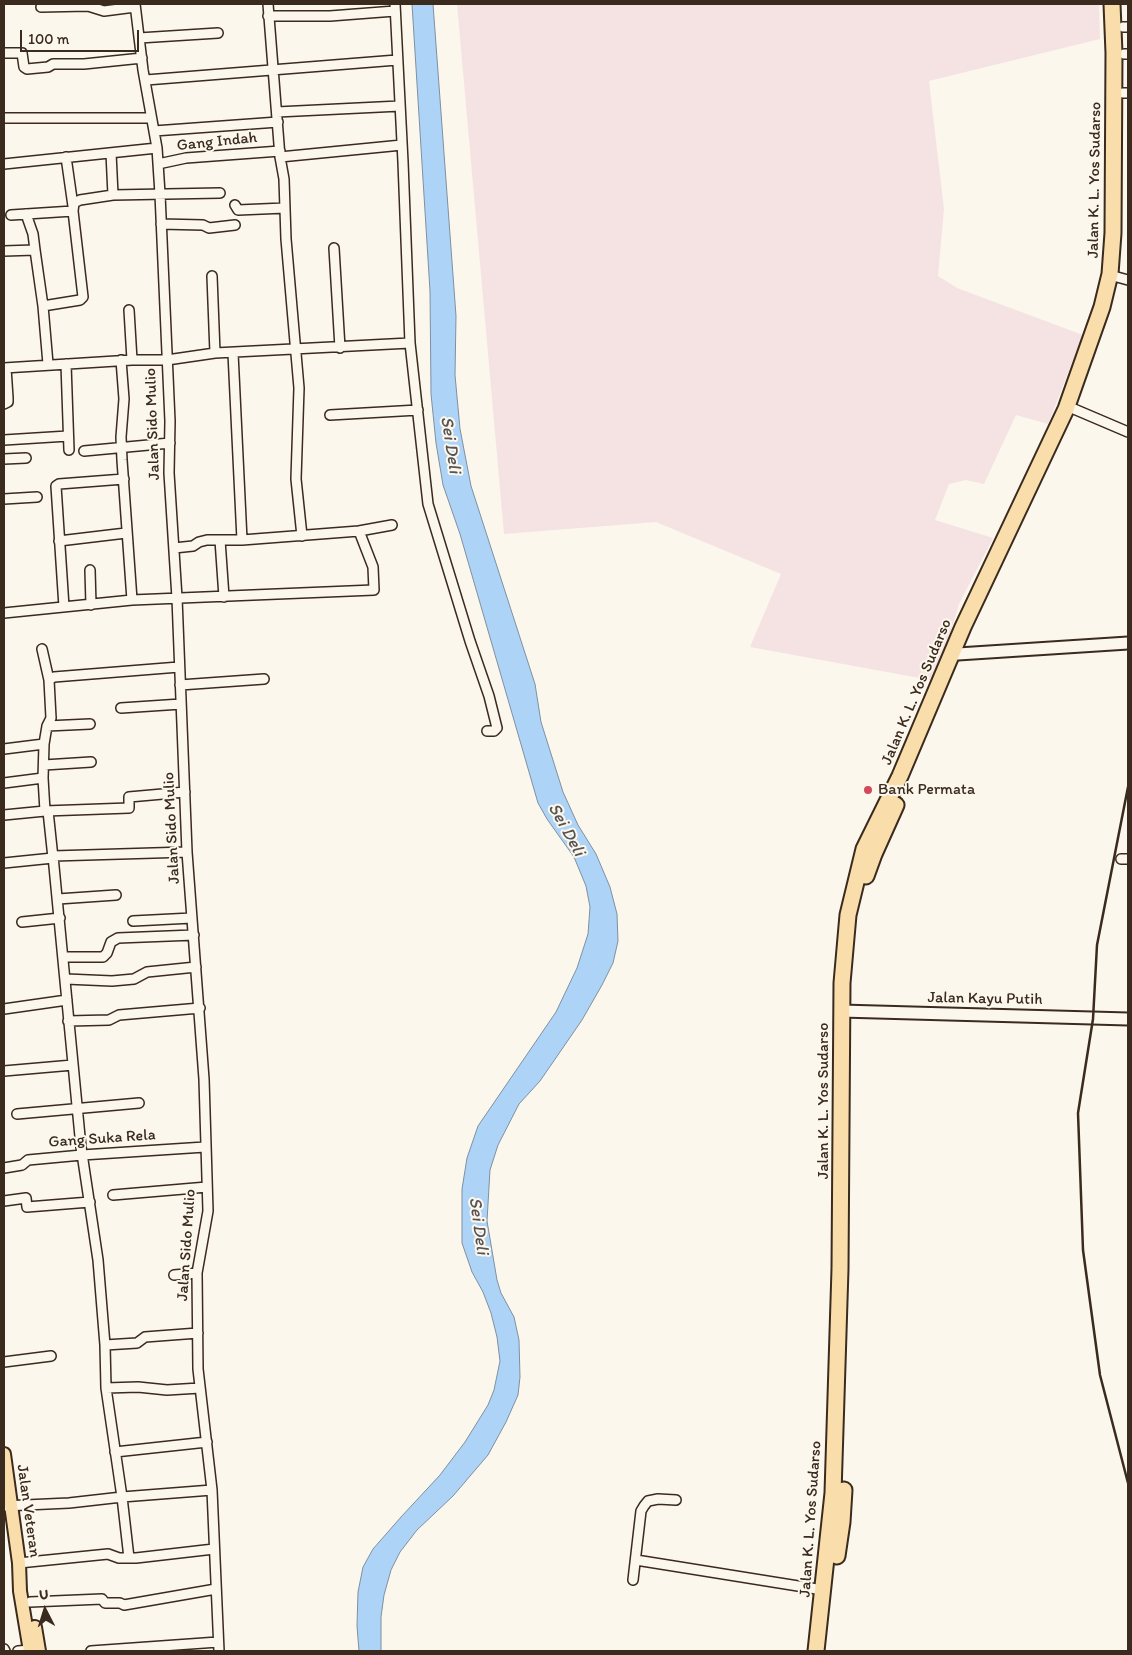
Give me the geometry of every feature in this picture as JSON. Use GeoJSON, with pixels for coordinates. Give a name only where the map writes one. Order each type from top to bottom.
{"type":"FeatureCollection","features":[{"type":"Feature","properties":{"kind":"highway","name":"Jalan K. L. Yos Sudarso"},"geometry":{"type":"LineString","coordinates":[[816,1651],[834,1493],[840,1269],[842,1048],[854,934],[862,888],[874,854],[908,780],[955,653],[1066,408],[1102,307],[1110,274],[1114,233],[1114,53],[1112,4]]}},
{"type":"Feature","properties":{"kind":"highway","name":"Jalan K. L. Yos Sudarso"},"geometry":{"type":"LineString","coordinates":[[955,653],[967,633],[1074,409],[1108,310],[1122,278],[1121,235],[1126,93],[1126,27],[1122,4]]}},
{"type":"Feature","properties":{"kind":"highway","name":"Jalan K. L. Yos Sudarso"},"geometry":{"type":"LineString","coordinates":[[826,1651],[842,1522],[843,1499],[852,1050],[846,1011]]}},
{"type":"Feature","properties":{"kind":"main road","name":"Jalan Veteran"},"geometry":{"type":"LineString","coordinates":[[4,1454],[8,1506],[20,1568],[28,1589],[30,1602],[29,1651]]}},
{"type":"Feature","properties":{"kind":"main road","name":"Jalan Veteran"},"geometry":{"type":"LineString","coordinates":[[20,1568],[20,1591],[29,1651]]}},
{"type":"Feature","properties":{"kind":"street"},"geometry":{"type":"LineString","coordinates":[[268,4],[280,154],[284,178],[286,239],[299,388],[296,479],[302,536]]}},
{"type":"Feature","properties":{"kind":"street"},"geometry":{"type":"LineString","coordinates":[[41,7],[88,6],[104,11],[135,6]]}},
{"type":"Feature","properties":{"kind":"street","name":"Jalan Sido Mulio"},"geometry":{"type":"LineString","coordinates":[[135,6],[157,148],[162,224],[170,443],[169,473],[177,598],[187,852],[204,1079],[208,1211],[197,1273],[200,1388],[212,1490],[219,1646]]}},
{"type":"Feature","properties":{"kind":"street"},"geometry":{"type":"LineString","coordinates":[[268,16],[330,16],[395,7],[410,343],[428,504],[489,696],[497,728],[494,731],[487,731]]}},
{"type":"Feature","properties":{"kind":"street"},"geometry":{"type":"LineString","coordinates":[[139,38],[218,32]]}},
{"type":"Feature","properties":{"kind":"street"},"geometry":{"type":"LineString","coordinates":[[4,53],[22,53],[24,67],[27,69],[58,64],[84,64],[142,58]]}},
{"type":"Feature","properties":{"kind":"street"},"geometry":{"type":"LineString","coordinates":[[146,80],[397,60]]}},
{"type":"Feature","properties":{"kind":"street"},"geometry":{"type":"LineString","coordinates":[[277,112],[400,106]]}},
{"type":"Feature","properties":{"kind":"street"},"geometry":{"type":"LineString","coordinates":[[4,118],[151,118]]}},
{"type":"Feature","properties":{"kind":"street"},"geometry":{"type":"LineString","coordinates":[[154,131],[278,122]]}},
{"type":"Feature","properties":{"kind":"street","name":"Gang Indah"},"geometry":{"type":"LineString","coordinates":[[158,164],[186,158],[280,154],[402,145]]}},
{"type":"Feature","properties":{"kind":"street"},"geometry":{"type":"LineString","coordinates":[[4,164],[157,148]]}},
{"type":"Feature","properties":{"kind":"street"},"geometry":{"type":"LineString","coordinates":[[111,153],[113,195]]}},
{"type":"Feature","properties":{"kind":"street"},"geometry":{"type":"LineString","coordinates":[[43,306],[80,300],[83,297],[66,157]]}},
{"type":"Feature","properties":{"kind":"street"},"geometry":{"type":"LineString","coordinates":[[73,209],[74,203],[80,200],[113,195],[220,193]]}},
{"type":"Feature","properties":{"kind":"street"},"geometry":{"type":"LineString","coordinates":[[235,205],[238,210],[285,208]]}},
{"type":"Feature","properties":{"kind":"street"},"geometry":{"type":"LineString","coordinates":[[11,215],[73,209]]}},
{"type":"Feature","properties":{"kind":"street"},"geometry":{"type":"LineString","coordinates":[[26,214],[33,234],[43,306],[48,364]]}},
{"type":"Feature","properties":{"kind":"street"},"geometry":{"type":"LineString","coordinates":[[162,224],[203,225],[209,228],[235,226]]}},
{"type":"Feature","properties":{"kind":"street"},"geometry":{"type":"LineString","coordinates":[[334,248],[340,348]]}},
{"type":"Feature","properties":{"kind":"street"},"geometry":{"type":"LineString","coordinates":[[4,252],[35,250]]}},
{"type":"Feature","properties":{"kind":"street"},"geometry":{"type":"LineString","coordinates":[[212,276],[216,353]]}},
{"type":"Feature","properties":{"kind":"street"},"geometry":{"type":"LineString","coordinates":[[129,310],[132,360]]}},
{"type":"Feature","properties":{"kind":"street"},"geometry":{"type":"LineString","coordinates":[[4,404],[8,402],[5,368],[121,360],[167,360],[216,353],[410,343]]}},
{"type":"Feature","properties":{"kind":"street"},"geometry":{"type":"LineString","coordinates":[[233,353],[242,540]]}},
{"type":"Feature","properties":{"kind":"street"},"geometry":{"type":"LineString","coordinates":[[121,360],[124,399],[122,447],[126,533],[132,600]]}},
{"type":"Feature","properties":{"kind":"street"},"geometry":{"type":"LineString","coordinates":[[66,364],[69,450]]}},
{"type":"Feature","properties":{"kind":"street"},"geometry":{"type":"LineString","coordinates":[[1074,409],[1128,432]]}},
{"type":"Feature","properties":{"kind":"street"},"geometry":{"type":"LineString","coordinates":[[330,415],[418,410]]}},
{"type":"Feature","properties":{"kind":"street"},"geometry":{"type":"LineString","coordinates":[[4,440],[68,436]]}},
{"type":"Feature","properties":{"kind":"street"},"geometry":{"type":"LineString","coordinates":[[84,451],[170,443]]}},
{"type":"Feature","properties":{"kind":"street"},"geometry":{"type":"LineString","coordinates":[[4,459],[26,458]]}},
{"type":"Feature","properties":{"kind":"street"},"geometry":{"type":"LineString","coordinates":[[64,607],[56,486],[59,484],[124,479]]}},
{"type":"Feature","properties":{"kind":"street"},"geometry":{"type":"LineString","coordinates":[[4,499],[37,497]]}},
{"type":"Feature","properties":{"kind":"street"},"geometry":{"type":"LineString","coordinates":[[174,548],[193,546],[202,541],[302,536],[359,531],[392,525]]}},
{"type":"Feature","properties":{"kind":"street"},"geometry":{"type":"LineString","coordinates":[[4,613],[132,600],[374,590],[373,567],[359,531]]}},
{"type":"Feature","properties":{"kind":"street"},"geometry":{"type":"LineString","coordinates":[[59,541],[126,533]]}},
{"type":"Feature","properties":{"kind":"street"},"geometry":{"type":"LineString","coordinates":[[220,540],[224,597]]}},
{"type":"Feature","properties":{"kind":"street"},"geometry":{"type":"LineString","coordinates":[[90,570],[91,605]]}},
{"type":"Feature","properties":{"kind":"street"},"geometry":{"type":"LineString","coordinates":[[955,653],[1128,643]]}},
{"type":"Feature","properties":{"kind":"street"},"geometry":{"type":"LineString","coordinates":[[42,649],[48,680],[51,718],[47,726],[44,744],[43,778],[60,918],[68,1021],[82,1155],[98,1260],[105,1345],[106,1388],[129,1558]]}},
{"type":"Feature","properties":{"kind":"street"},"geometry":{"type":"LineString","coordinates":[[48,680],[54,677],[179,667]]}},
{"type":"Feature","properties":{"kind":"street"},"geometry":{"type":"LineString","coordinates":[[180,685],[264,679]]}},
{"type":"Feature","properties":{"kind":"street"},"geometry":{"type":"LineString","coordinates":[[121,708],[181,704]]}},
{"type":"Feature","properties":{"kind":"street"},"geometry":{"type":"LineString","coordinates":[[47,726],[90,724]]}},
{"type":"Feature","properties":{"kind":"street"},"geometry":{"type":"LineString","coordinates":[[4,749],[44,744]]}},
{"type":"Feature","properties":{"kind":"street"},"geometry":{"type":"LineString","coordinates":[[44,765],[91,762]]}},
{"type":"Feature","properties":{"kind":"street"},"geometry":{"type":"LineString","coordinates":[[4,783],[43,778]]}},
{"type":"Feature","properties":{"kind":"street"},"geometry":{"type":"LineString","coordinates":[[4,815],[47,811],[129,808],[129,797],[186,792]]}},
{"type":"Feature","properties":{"kind":"street"},"geometry":{"type":"LineString","coordinates":[[4,863],[53,857],[187,852]]}},
{"type":"Feature","properties":{"kind":"street"},"geometry":{"type":"LineString","coordinates":[[58,899],[116,895]]}},
{"type":"Feature","properties":{"kind":"street"},"geometry":{"type":"LineString","coordinates":[[22,922],[60,918]]}},
{"type":"Feature","properties":{"kind":"street"},"geometry":{"type":"LineString","coordinates":[[133,921],[192,918]]}},
{"type":"Feature","properties":{"kind":"street"},"geometry":{"type":"LineString","coordinates":[[64,957],[103,956],[107,953],[111,942],[118,938],[194,935]]}},
{"type":"Feature","properties":{"kind":"street"},"geometry":{"type":"LineString","coordinates":[[66,979],[112,981],[134,979],[147,972],[196,967]]}},
{"type":"Feature","properties":{"kind":"street"},"geometry":{"type":"LineString","coordinates":[[4,1009],[67,1000]]}},
{"type":"Feature","properties":{"kind":"street"},"geometry":{"type":"LineString","coordinates":[[68,1021],[109,1020],[119,1015],[200,1008]]}},
{"type":"Feature","properties":{"kind":"street","name":"Jalan Kayu Putih"},"geometry":{"type":"LineString","coordinates":[[846,1011],[1128,1019]]}},
{"type":"Feature","properties":{"kind":"street"},"geometry":{"type":"LineString","coordinates":[[4,1072],[73,1065]]}},
{"type":"Feature","properties":{"kind":"street"},"geometry":{"type":"LineString","coordinates":[[17,1114],[139,1103]]}},
{"type":"Feature","properties":{"kind":"street","name":"Gang Suka Rela"},"geometry":{"type":"LineString","coordinates":[[4,1168],[22,1165],[28,1160],[205,1147]]}},
{"type":"Feature","properties":{"kind":"street"},"geometry":{"type":"LineString","coordinates":[[113,1195],[207,1187]]}},
{"type":"Feature","properties":{"kind":"street"},"geometry":{"type":"LineString","coordinates":[[4,1201],[26,1198],[28,1208],[90,1202]]}},
{"type":"Feature","properties":{"kind":"street"},"geometry":{"type":"LineString","coordinates":[[174,1275],[197,1273]]}},
{"type":"Feature","properties":{"kind":"street"},"geometry":{"type":"LineString","coordinates":[[105,1345],[137,1343],[145,1337],[198,1334]]}},
{"type":"Feature","properties":{"kind":"street"},"geometry":{"type":"LineString","coordinates":[[4,1362],[51,1356]]}},
{"type":"Feature","properties":{"kind":"street"},"geometry":{"type":"LineString","coordinates":[[106,1388],[138,1387],[167,1390],[200,1388]]}},
{"type":"Feature","properties":{"kind":"street"},"geometry":{"type":"LineString","coordinates":[[115,1452],[207,1442]]}},
{"type":"Feature","properties":{"kind":"street"},"geometry":{"type":"LineString","coordinates":[[8,1506],[70,1503],[212,1490]]}},
{"type":"Feature","properties":{"kind":"street"},"geometry":{"type":"LineString","coordinates":[[633,1580],[641,1511],[648,1501],[658,1499],[676,1500]]}},
{"type":"Feature","properties":{"kind":"street"},"geometry":{"type":"LineString","coordinates":[[20,1568],[108,1554],[119,1558],[129,1558],[214,1550]]}},
{"type":"Feature","properties":{"kind":"street"},"geometry":{"type":"LineString","coordinates":[[636,1560],[823,1590]]}},
{"type":"Feature","properties":{"kind":"street"},"geometry":{"type":"LineString","coordinates":[[30,1602],[102,1599],[105,1603],[124,1604],[216,1589]]}},
{"type":"Feature","properties":{"kind":"street"},"geometry":{"type":"LineString","coordinates":[[91,1651],[219,1646]]}},
{"type":"Feature","properties":{"kind":"shaded area"},"geometry":{"type":"Polygon","coordinates":[[[457,4],[1099,4],[1100,39],[929,81],[944,209],[938,276],[957,288],[1083,335],[1048,424],[1016,415],[984,484],[966,480],[949,484],[935,520],[993,538],[959,604],[936,681],[750,647],[781,574],[656,522],[504,534],[457,4]]]}},
{"type":"Feature","properties":{"kind":"water","name":"Sei Deli"},"geometry":{"type":"Polygon","coordinates":[[[412,4],[433,4],[456,316],[455,375],[460,429],[471,486],[535,684],[541,722],[563,792],[578,825],[596,854],[610,887],[617,914],[618,941],[613,963],[602,985],[582,1020],[540,1081],[519,1104],[498,1145],[490,1170],[487,1221],[497,1280],[501,1293],[514,1317],[519,1340],[520,1377],[518,1395],[488,1455],[453,1496],[417,1530],[400,1552],[391,1570],[384,1595],[381,1617],[381,1651],[359,1651],[357,1626],[358,1592],[363,1567],[373,1549],[440,1475],[465,1442],[488,1405],[494,1390],[500,1361],[497,1337],[491,1313],[483,1292],[472,1272],[462,1243],[462,1189],[467,1158],[478,1126],[556,1012],[577,968],[588,934],[590,907],[586,886],[574,857],[538,803],[460,534],[443,485],[431,394],[430,291],[412,4]]]}},
{"type":"Feature","properties":{"kind":"railway"},"geometry":{"type":"LineString","coordinates":[[1128,787],[1097,945],[1093,1019],[1078,1113],[1083,1250],[1100,1375],[1128,1483]]}},
{"type":"Feature","properties":{"kind":"place","name":"Bank Permata"},"geometry":{"type":"Point","coordinates":[868,790]}}]}
